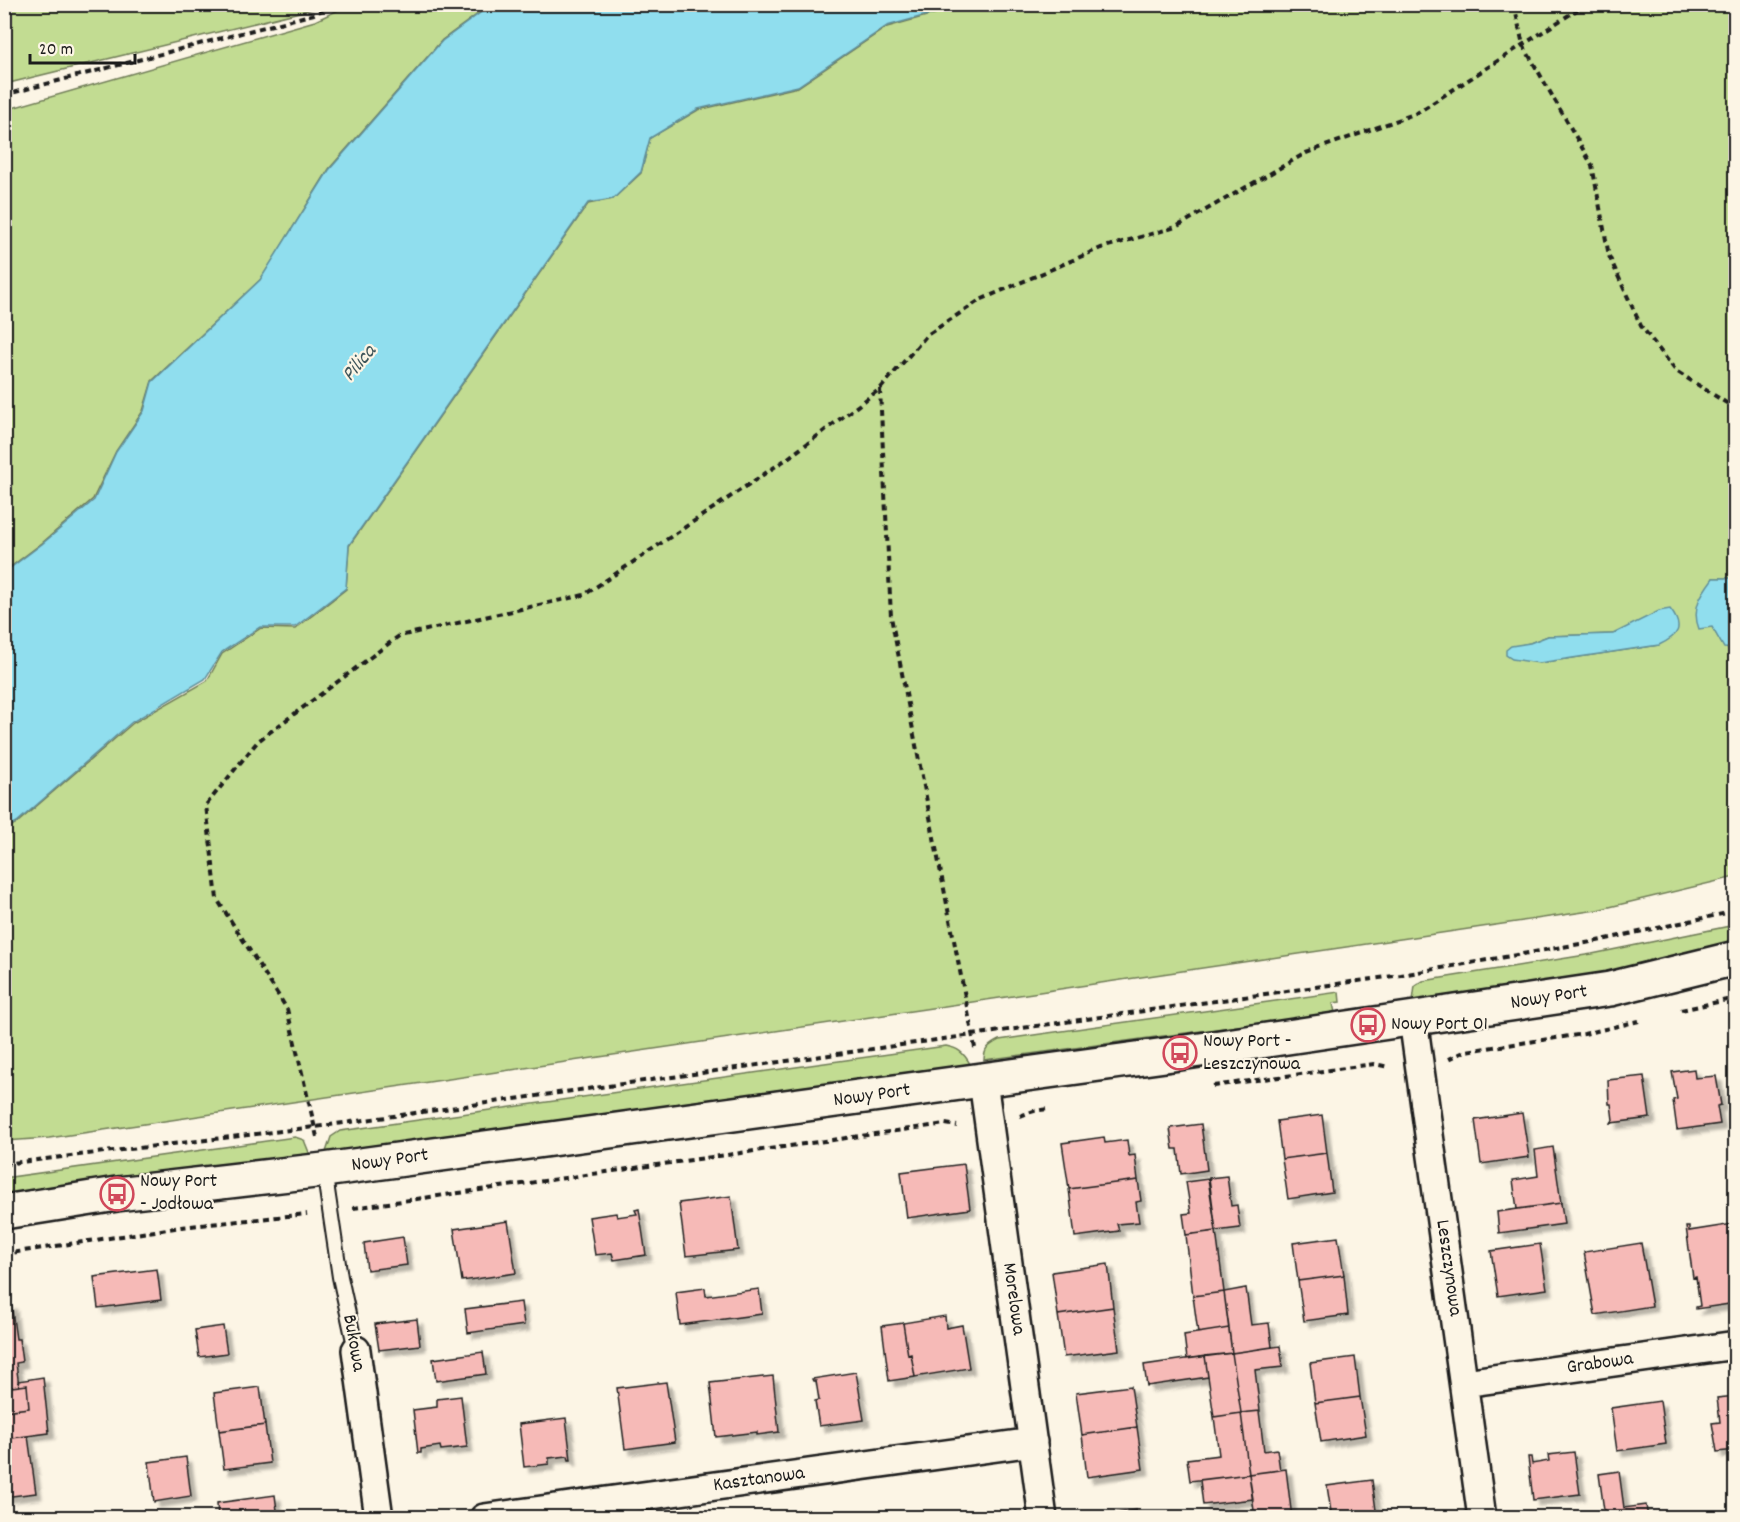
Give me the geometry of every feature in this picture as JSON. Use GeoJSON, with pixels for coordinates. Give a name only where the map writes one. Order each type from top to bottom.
{"type":"FeatureCollection","features":[{"type":"Feature","properties":{"kind":"street","name":"Nowy Port"},"geometry":{"type":"LineString","coordinates":[[4,1212],[117,1194],[324,1170],[982,1081],[1413,1019],[1610,989],[1736,958]]}},
{"type":"Feature","properties":{"kind":"street","name":"Leszczynowa"},"geometry":{"type":"LineString","coordinates":[[1413,1019],[1482,1518]]}},
{"type":"Feature","properties":{"kind":"street","name":"Morelowa"},"geometry":{"type":"LineString","coordinates":[[982,1081],[990,1124],[1043,1518]]}},
{"type":"Feature","properties":{"kind":"street","name":"Grabowa"},"geometry":{"type":"LineString","coordinates":[[1464,1383],[1736,1345]]}},
{"type":"Feature","properties":{"kind":"street","name":"Bukowa"},"geometry":{"type":"LineString","coordinates":[[356,1350],[379,1518]]}},
{"type":"Feature","properties":{"kind":"street","name":"Kasztanowa"},"geometry":{"type":"LineString","coordinates":[[484,1518],[1033,1442]]}},
{"type":"Feature","properties":{"kind":"lane","name":"Bukowa"},"geometry":{"type":"LineString","coordinates":[[324,1170],[340,1277],[356,1350]]}},
{"type":"Feature","properties":{"kind":"path"},"geometry":{"type":"LineString","coordinates":[[4,95],[314,14],[334,4]]}},
{"type":"Feature","properties":{"kind":"path"},"geometry":{"type":"LineString","coordinates":[[1514,4],[1523,45],[1593,165],[1609,256],[1641,326],[1676,371],[1736,409]]}},
{"type":"Feature","properties":{"kind":"path"},"geometry":{"type":"LineString","coordinates":[[315,1127],[287,1009],[217,899],[206,805],[258,741],[399,636],[584,595],[789,458],[880,389],[927,334],[980,300],[1101,248],[1176,226],[1306,153],[1417,113],[1586,4]]}},
{"type":"Feature","properties":{"kind":"path"},"geometry":{"type":"LineString","coordinates":[[880,389],[891,617],[973,1036]]}},
{"type":"Feature","properties":{"kind":"path"},"geometry":{"type":"LineString","coordinates":[[4,1164],[315,1127],[1401,975],[1597,941],[1736,911]]}},
{"type":"Feature","properties":{"kind":"path"},"geometry":{"type":"LineString","coordinates":[[1351,981],[1353,990]]}},
{"type":"Feature","properties":{"kind":"path"},"geometry":{"type":"LineString","coordinates":[[1678,1011],[1736,998]]}},
{"type":"Feature","properties":{"kind":"path"},"geometry":{"type":"LineString","coordinates":[[1208,1087],[1374,1064],[1398,1068],[1441,1062],[1466,1051],[1584,1034],[1647,1018]]}},
{"type":"Feature","properties":{"kind":"path"},"geometry":{"type":"LineString","coordinates":[[4,1254],[181,1227],[330,1211],[945,1124],[969,1127],[1006,1122],[1034,1111],[1057,1108]]}},
{"type":"Feature","properties":{"kind":"green space"},"geometry":{"type":"Polygon","coordinates":[[[5,4],[321,5],[5,84],[5,4]]]}},
{"type":"Feature","properties":{"kind":"green space"},"geometry":{"type":"Polygon","coordinates":[[[1010,4],[1735,5],[1735,578],[1713,578],[1712,627],[1724,647],[1735,649],[1735,877],[1597,910],[49,1138],[5,1141],[4,830],[17,823],[133,723],[207,681],[222,654],[261,628],[295,629],[346,589],[349,546],[588,204],[613,199],[641,173],[650,138],[698,110],[798,87],[887,27],[955,8],[987,10],[1010,4]],[[1614,634],[1548,636],[1511,647],[1539,663],[1659,645],[1614,634]]]}},
{"type":"Feature","properties":{"kind":"green space"},"geometry":{"type":"Polygon","coordinates":[[[349,5],[490,5],[442,40],[329,169],[261,279],[152,381],[143,411],[116,451],[93,499],[5,571],[5,110],[315,21],[349,5]]]}},
{"type":"Feature","properties":{"kind":"green space"},"geometry":{"type":"Polygon","coordinates":[[[1735,925],[1735,944],[1723,948],[1595,974],[1413,1001],[1415,986],[1423,981],[1592,954],[1735,925]]]}},
{"type":"Feature","properties":{"kind":"green space"},"geometry":{"type":"Polygon","coordinates":[[[1339,992],[1340,1002],[1333,1003],[1335,1013],[984,1060],[988,1048],[999,1040],[1339,992]]]}},
{"type":"Feature","properties":{"kind":"green space"},"geometry":{"type":"Polygon","coordinates":[[[946,1046],[960,1052],[970,1064],[326,1152],[331,1137],[340,1131],[946,1046]]]}},
{"type":"Feature","properties":{"kind":"green space"},"geometry":{"type":"Polygon","coordinates":[[[295,1137],[304,1140],[310,1155],[5,1197],[4,1178],[295,1137]]]}},
{"type":"Feature","properties":{"kind":"water","name":"Pilica"},"geometry":{"type":"Polygon","coordinates":[[[491,5],[1005,5],[986,9],[956,7],[887,26],[798,86],[698,109],[650,138],[641,172],[613,199],[588,203],[349,545],[346,588],[295,627],[260,627],[222,652],[205,679],[132,722],[17,822],[5,829],[5,572],[94,500],[116,452],[144,411],[152,382],[260,280],[329,170],[442,41],[491,5]]]}},
{"type":"Feature","properties":{"kind":"water"},"geometry":{"type":"Polygon","coordinates":[[[1713,578],[1735,578],[1735,649],[1724,648],[1712,627],[1699,629],[1697,608],[1701,596],[1713,578]]]}},
{"type":"Feature","properties":{"kind":"water"},"geometry":{"type":"Polygon","coordinates":[[[1670,609],[1677,621],[1677,631],[1675,635],[1659,645],[1539,663],[1512,659],[1506,655],[1506,650],[1511,646],[1530,643],[1548,636],[1613,634],[1659,611],[1670,609]]]}},
{"type":"Feature","properties":{"kind":"building"},"geometry":{"type":"Polygon","coordinates":[[[1694,1069],[1695,1078],[1716,1076],[1721,1105],[1717,1106],[1720,1124],[1677,1130],[1673,1100],[1677,1099],[1672,1072],[1694,1069]]]}},
{"type":"Feature","properties":{"kind":"building"},"geometry":{"type":"Polygon","coordinates":[[[1644,1076],[1650,1118],[1611,1123],[1613,1120],[1611,1104],[1609,1104],[1608,1080],[1644,1076]]]}},
{"type":"Feature","properties":{"kind":"building"},"geometry":{"type":"Polygon","coordinates":[[[1522,1113],[1529,1157],[1481,1164],[1475,1120],[1522,1113]]]}},
{"type":"Feature","properties":{"kind":"building"},"geometry":{"type":"Polygon","coordinates":[[[1322,1115],[1327,1153],[1282,1159],[1277,1121],[1322,1115]]]}},
{"type":"Feature","properties":{"kind":"building"},"geometry":{"type":"Polygon","coordinates":[[[1201,1124],[1207,1170],[1181,1174],[1178,1149],[1173,1149],[1170,1128],[1201,1124]]]}},
{"type":"Feature","properties":{"kind":"building"},"geometry":{"type":"Polygon","coordinates":[[[1104,1137],[1105,1143],[1127,1140],[1129,1156],[1135,1155],[1138,1180],[1069,1189],[1062,1143],[1104,1137]]]}},
{"type":"Feature","properties":{"kind":"building"},"geometry":{"type":"Polygon","coordinates":[[[1553,1147],[1561,1203],[1517,1209],[1513,1180],[1538,1176],[1535,1150],[1553,1147]]]}},
{"type":"Feature","properties":{"kind":"building"},"geometry":{"type":"Polygon","coordinates":[[[1327,1153],[1332,1192],[1288,1199],[1282,1159],[1327,1153]]]}},
{"type":"Feature","properties":{"kind":"building"},"geometry":{"type":"Polygon","coordinates":[[[964,1164],[970,1209],[907,1218],[901,1172],[964,1164]]]}},
{"type":"Feature","properties":{"kind":"building"},"geometry":{"type":"Polygon","coordinates":[[[1227,1176],[1231,1206],[1237,1205],[1240,1228],[1216,1231],[1209,1178],[1227,1176]]]}},
{"type":"Feature","properties":{"kind":"building"},"geometry":{"type":"Polygon","coordinates":[[[1208,1179],[1216,1231],[1186,1235],[1183,1214],[1191,1213],[1186,1182],[1208,1179]]]}},
{"type":"Feature","properties":{"kind":"building"},"geometry":{"type":"Polygon","coordinates":[[[1138,1180],[1141,1201],[1136,1202],[1139,1222],[1117,1224],[1119,1231],[1075,1237],[1069,1189],[1138,1180]]]}},
{"type":"Feature","properties":{"kind":"building"},"geometry":{"type":"Polygon","coordinates":[[[731,1196],[738,1250],[686,1256],[679,1203],[731,1196]]]}},
{"type":"Feature","properties":{"kind":"building"},"geometry":{"type":"Polygon","coordinates":[[[1561,1203],[1564,1224],[1499,1233],[1497,1212],[1561,1203]]]}},
{"type":"Feature","properties":{"kind":"building"},"geometry":{"type":"Polygon","coordinates":[[[639,1209],[646,1255],[614,1260],[612,1253],[595,1255],[589,1217],[616,1213],[617,1217],[637,1214],[635,1210],[639,1209]]]}},
{"type":"Feature","properties":{"kind":"building"},"geometry":{"type":"Polygon","coordinates":[[[508,1221],[516,1273],[462,1281],[454,1229],[508,1221]]]}},
{"type":"Feature","properties":{"kind":"building"},"geometry":{"type":"Polygon","coordinates":[[[1733,1224],[1736,1244],[1736,1303],[1696,1309],[1700,1306],[1696,1277],[1693,1278],[1686,1227],[1689,1227],[1689,1231],[1733,1224]]]}},
{"type":"Feature","properties":{"kind":"building"},"geometry":{"type":"Polygon","coordinates":[[[1216,1231],[1224,1292],[1193,1296],[1186,1235],[1216,1231]]]}},
{"type":"Feature","properties":{"kind":"building"},"geometry":{"type":"Polygon","coordinates":[[[403,1237],[407,1265],[367,1270],[364,1243],[403,1237]]]}},
{"type":"Feature","properties":{"kind":"building"},"geometry":{"type":"Polygon","coordinates":[[[1338,1237],[1344,1275],[1298,1281],[1293,1243],[1338,1237]]]}},
{"type":"Feature","properties":{"kind":"building"},"geometry":{"type":"Polygon","coordinates":[[[1641,1243],[1652,1306],[1595,1315],[1584,1252],[1641,1243]]]}},
{"type":"Feature","properties":{"kind":"building"},"geometry":{"type":"Polygon","coordinates":[[[1540,1244],[1547,1289],[1498,1296],[1491,1251],[1540,1244]]]}},
{"type":"Feature","properties":{"kind":"building"},"geometry":{"type":"Polygon","coordinates":[[[1108,1264],[1113,1307],[1058,1315],[1052,1272],[1108,1264]]]}},
{"type":"Feature","properties":{"kind":"building"},"geometry":{"type":"Polygon","coordinates":[[[157,1269],[161,1300],[98,1308],[94,1277],[157,1269]]]}},
{"type":"Feature","properties":{"kind":"building"},"geometry":{"type":"Polygon","coordinates":[[[1344,1275],[1348,1315],[1304,1321],[1298,1281],[1344,1275]]]}},
{"type":"Feature","properties":{"kind":"building"},"geometry":{"type":"Polygon","coordinates":[[[705,1288],[706,1296],[759,1289],[762,1314],[680,1325],[676,1292],[705,1288]]]}},
{"type":"Feature","properties":{"kind":"building"},"geometry":{"type":"Polygon","coordinates":[[[1246,1288],[1251,1325],[1269,1323],[1272,1347],[1232,1353],[1224,1292],[1246,1288]]]}},
{"type":"Feature","properties":{"kind":"building"},"geometry":{"type":"Polygon","coordinates":[[[1224,1292],[1229,1328],[1198,1333],[1193,1296],[1224,1292]]]}},
{"type":"Feature","properties":{"kind":"building"},"geometry":{"type":"Polygon","coordinates":[[[521,1302],[524,1325],[468,1333],[465,1309],[521,1302]]]}},
{"type":"Feature","properties":{"kind":"building"},"geometry":{"type":"Polygon","coordinates":[[[11,1304],[22,1362],[16,1363],[19,1386],[4,1388],[4,1305],[11,1304]]]}},
{"type":"Feature","properties":{"kind":"building"},"geometry":{"type":"Polygon","coordinates":[[[1113,1307],[1119,1350],[1064,1357],[1058,1315],[1113,1307]]]}},
{"type":"Feature","properties":{"kind":"building"},"geometry":{"type":"Polygon","coordinates":[[[945,1316],[946,1328],[962,1325],[969,1368],[915,1377],[911,1354],[908,1355],[903,1323],[945,1316]]]}},
{"type":"Feature","properties":{"kind":"building"},"geometry":{"type":"Polygon","coordinates":[[[417,1319],[420,1345],[379,1350],[375,1324],[417,1319]]]}},
{"type":"Feature","properties":{"kind":"building"},"geometry":{"type":"Polygon","coordinates":[[[903,1323],[908,1355],[911,1354],[915,1377],[889,1381],[882,1326],[903,1323]]]}},
{"type":"Feature","properties":{"kind":"building"},"geometry":{"type":"Polygon","coordinates":[[[223,1326],[227,1353],[199,1357],[195,1330],[223,1326]]]}},
{"type":"Feature","properties":{"kind":"building"},"geometry":{"type":"Polygon","coordinates":[[[1229,1328],[1232,1353],[1187,1359],[1184,1335],[1229,1328]]]}},
{"type":"Feature","properties":{"kind":"building"},"geometry":{"type":"Polygon","coordinates":[[[1280,1346],[1283,1367],[1255,1370],[1260,1411],[1241,1413],[1232,1353],[1280,1346]]]}},
{"type":"Feature","properties":{"kind":"building"},"geometry":{"type":"Polygon","coordinates":[[[483,1352],[486,1374],[436,1381],[433,1359],[483,1352]]]}},
{"type":"Feature","properties":{"kind":"building"},"geometry":{"type":"Polygon","coordinates":[[[1232,1353],[1241,1413],[1214,1417],[1205,1356],[1232,1353]]]}},
{"type":"Feature","properties":{"kind":"building"},"geometry":{"type":"Polygon","coordinates":[[[1205,1356],[1208,1377],[1147,1386],[1144,1365],[1205,1356]]]}},
{"type":"Feature","properties":{"kind":"building"},"geometry":{"type":"Polygon","coordinates":[[[1355,1357],[1360,1397],[1315,1403],[1310,1363],[1355,1357]]]}},
{"type":"Feature","properties":{"kind":"building"},"geometry":{"type":"Polygon","coordinates":[[[856,1372],[864,1420],[819,1426],[815,1401],[819,1400],[816,1381],[812,1379],[856,1372]]]}},
{"type":"Feature","properties":{"kind":"building"},"geometry":{"type":"Polygon","coordinates":[[[773,1376],[779,1432],[716,1437],[710,1383],[773,1376]]]}},
{"type":"Feature","properties":{"kind":"building"},"geometry":{"type":"Polygon","coordinates":[[[43,1377],[49,1433],[4,1439],[4,1411],[29,1408],[27,1385],[19,1386],[18,1381],[43,1377]]]}},
{"type":"Feature","properties":{"kind":"building"},"geometry":{"type":"Polygon","coordinates":[[[666,1382],[675,1442],[625,1449],[617,1388],[666,1382]]]}},
{"type":"Feature","properties":{"kind":"building"},"geometry":{"type":"Polygon","coordinates":[[[27,1385],[29,1408],[4,1411],[4,1388],[27,1385]]]}},
{"type":"Feature","properties":{"kind":"building"},"geometry":{"type":"Polygon","coordinates":[[[1131,1386],[1137,1427],[1082,1435],[1076,1393],[1131,1386]]]}},
{"type":"Feature","properties":{"kind":"building"},"geometry":{"type":"Polygon","coordinates":[[[260,1387],[265,1425],[219,1431],[214,1393],[260,1387]]]}},
{"type":"Feature","properties":{"kind":"building"},"geometry":{"type":"Polygon","coordinates":[[[461,1396],[467,1447],[441,1450],[440,1446],[421,1449],[421,1453],[418,1453],[413,1410],[437,1407],[437,1399],[461,1396]]]}},
{"type":"Feature","properties":{"kind":"building"},"geometry":{"type":"Polygon","coordinates":[[[1736,1396],[1736,1450],[1717,1452],[1712,1423],[1720,1422],[1717,1398],[1736,1396]]]}},
{"type":"Feature","properties":{"kind":"building"},"geometry":{"type":"Polygon","coordinates":[[[1360,1397],[1366,1435],[1321,1442],[1315,1403],[1360,1397]]]}},
{"type":"Feature","properties":{"kind":"building"},"geometry":{"type":"Polygon","coordinates":[[[1660,1401],[1666,1444],[1617,1451],[1611,1408],[1660,1401]]]}},
{"type":"Feature","properties":{"kind":"building"},"geometry":{"type":"Polygon","coordinates":[[[1259,1411],[1264,1451],[1277,1449],[1280,1470],[1249,1474],[1241,1413],[1259,1411]]]}},
{"type":"Feature","properties":{"kind":"building"},"geometry":{"type":"Polygon","coordinates":[[[1241,1413],[1249,1474],[1190,1481],[1187,1459],[1219,1455],[1214,1417],[1241,1413]]]}},
{"type":"Feature","properties":{"kind":"building"},"geometry":{"type":"Polygon","coordinates":[[[566,1418],[571,1460],[568,1456],[549,1458],[549,1464],[524,1467],[519,1424],[566,1418]]]}},
{"type":"Feature","properties":{"kind":"building"},"geometry":{"type":"Polygon","coordinates":[[[265,1425],[270,1463],[224,1469],[219,1431],[265,1425]]]}},
{"type":"Feature","properties":{"kind":"building"},"geometry":{"type":"Polygon","coordinates":[[[1137,1427],[1143,1469],[1087,1477],[1082,1435],[1137,1427]]]}},
{"type":"Feature","properties":{"kind":"building"},"geometry":{"type":"Polygon","coordinates":[[[28,1436],[36,1493],[4,1497],[4,1439],[28,1436]]]}},
{"type":"Feature","properties":{"kind":"building"},"geometry":{"type":"Polygon","coordinates":[[[1574,1452],[1580,1494],[1533,1500],[1528,1457],[1531,1457],[1532,1464],[1549,1461],[1548,1455],[1574,1452]]]}},
{"type":"Feature","properties":{"kind":"building"},"geometry":{"type":"Polygon","coordinates":[[[186,1457],[191,1496],[154,1502],[149,1462],[186,1457]]]}},
{"type":"Feature","properties":{"kind":"building"},"geometry":{"type":"Polygon","coordinates":[[[1286,1469],[1292,1518],[1255,1518],[1249,1474],[1286,1469]]]}},
{"type":"Feature","properties":{"kind":"building"},"geometry":{"type":"Polygon","coordinates":[[[1619,1471],[1624,1508],[1646,1505],[1648,1518],[1605,1518],[1599,1474],[1619,1471]]]}},
{"type":"Feature","properties":{"kind":"building"},"geometry":{"type":"Polygon","coordinates":[[[1249,1474],[1253,1499],[1203,1505],[1200,1480],[1249,1474]]]}},
{"type":"Feature","properties":{"kind":"building"},"geometry":{"type":"Polygon","coordinates":[[[1372,1480],[1377,1518],[1332,1518],[1327,1486],[1372,1480]]]}},
{"type":"Feature","properties":{"kind":"building"},"geometry":{"type":"Polygon","coordinates":[[[275,1495],[278,1518],[218,1518],[217,1503],[275,1495]]]}},
{"type":"Feature","properties":{"kind":"building"},"geometry":{"type":"Polygon","coordinates":[[[1136,1510],[1137,1518],[1086,1517],[1136,1510]]]}},
{"type":"Feature","properties":{"kind":"place","name":"Nowy Port 01"},"geometry":{"type":"Point","coordinates":[1368,1025]}},
{"type":"Feature","properties":{"kind":"place","name":"Nowy Port - Leszczynowa"},"geometry":{"type":"Point","coordinates":[1180,1053]}},
{"type":"Feature","properties":{"kind":"place","name":"Nowy Port - Jodłowa"},"geometry":{"type":"Point","coordinates":[117,1194]}}]}
